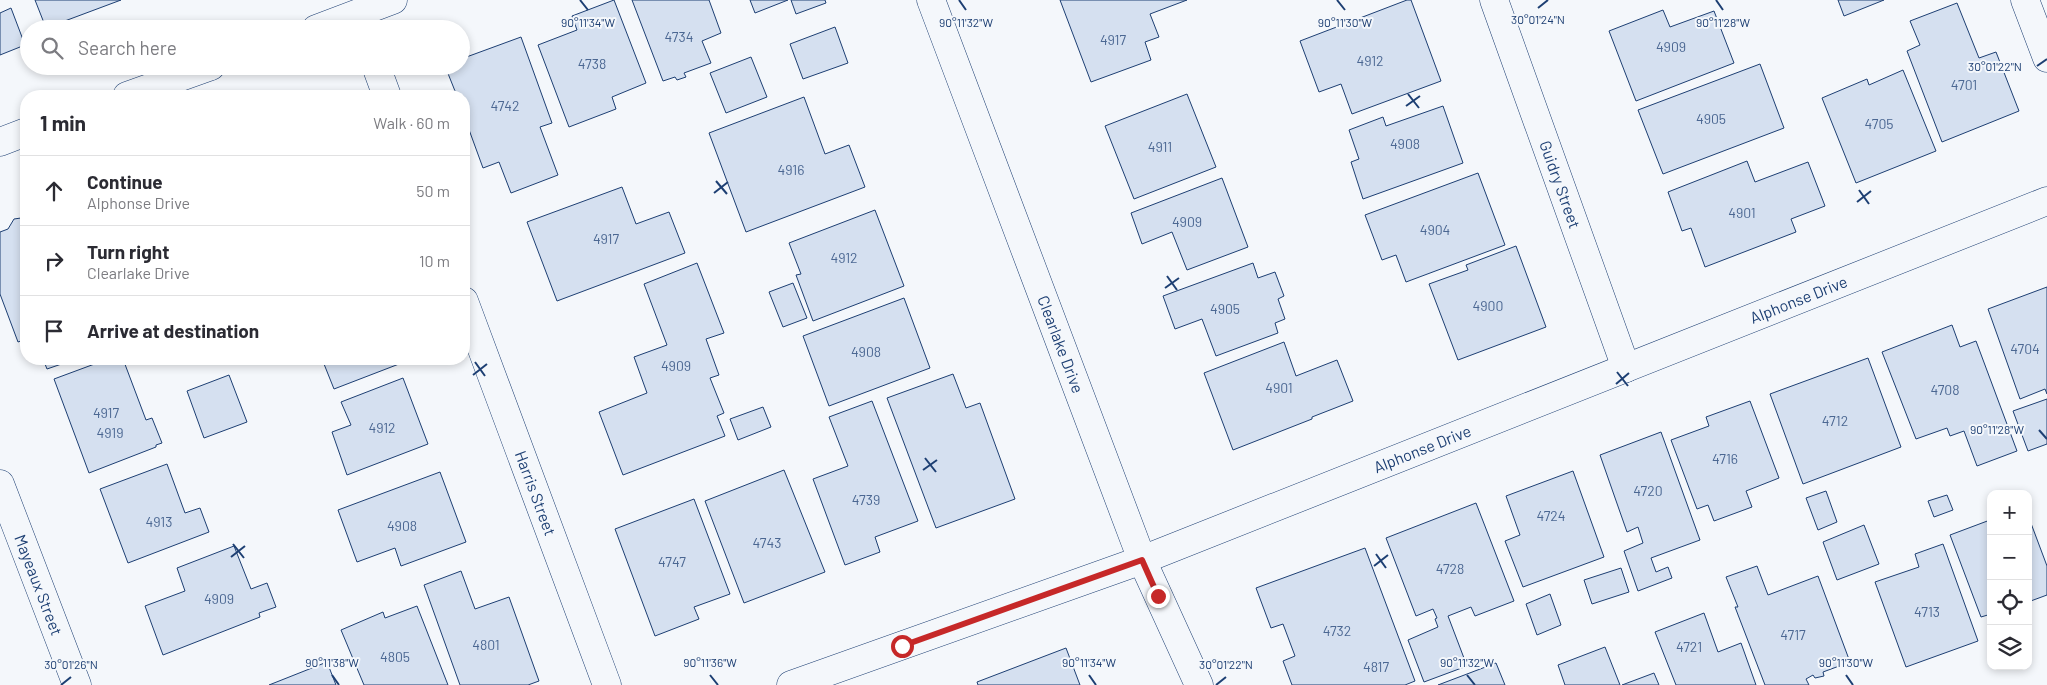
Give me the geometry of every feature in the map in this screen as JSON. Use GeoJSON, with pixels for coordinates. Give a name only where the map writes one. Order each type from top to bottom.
{"type":"FeatureCollection","features":[{"type":"Feature","properties":{"kind":"street"},"geometry":{"type":"LineString","coordinates":[[362,20],[393,0]]}},
{"type":"Feature","properties":{"kind":"street","name":"Clearlake Drive"},"geometry":{"type":"LineString","coordinates":[[931,0],[1142,560],[1199,685]]}},
{"type":"Feature","properties":{"kind":"street","name":"Guidry Street"},"geometry":{"type":"LineString","coordinates":[[1494,0],[1626,368]]}},
{"type":"Feature","properties":{"kind":"street"},"geometry":{"type":"LineString","coordinates":[[2025,0],[2047,58]]}},
{"type":"Feature","properties":{"kind":"street"},"geometry":{"type":"LineString","coordinates":[[144,90],[186,75]]}},
{"type":"Feature","properties":{"kind":"street"},"geometry":{"type":"LineString","coordinates":[[379,75],[385,90]]}},
{"type":"Feature","properties":{"kind":"street"},"geometry":{"type":"LineString","coordinates":[[0,142],[20,134]]}},
{"type":"Feature","properties":{"kind":"street","name":"Alphonse Drive"},"geometry":{"type":"LineString","coordinates":[[791,685],[1142,560],[2047,201]]}},
{"type":"Feature","properties":{"kind":"street","name":"Harris Street"},"geometry":{"type":"LineString","coordinates":[[470,317],[608,685]]}},
{"type":"Feature","properties":{"kind":"street","name":"Mayeaux Street"},"geometry":{"type":"LineString","coordinates":[[0,484],[77,685]]}},
{"type":"Feature","properties":{"kind":"building"},"geometry":{"type":"Polygon","coordinates":[[[35,0],[121,0],[67,20],[43,20],[35,0]]]}},
{"type":"Feature","properties":{"kind":"building"},"geometry":{"type":"Polygon","coordinates":[[[614,0],[646,83],[612,97],[616,109],[569,127],[538,45],[577,30],[572,16],[614,0]]]}},
{"type":"Feature","properties":{"kind":"building"},"geometry":{"type":"Polygon","coordinates":[[[632,0],[709,0],[721,33],[702,41],[711,63],[684,73],[686,77],[677,80],[675,77],[663,81],[632,0]]]}},
{"type":"Feature","properties":{"kind":"building"},"geometry":{"type":"Polygon","coordinates":[[[750,0],[788,0],[755,13],[750,0]]]}},
{"type":"Feature","properties":{"kind":"building"},"geometry":{"type":"Polygon","coordinates":[[[791,0],[825,0],[826,3],[796,14],[791,0]]]}},
{"type":"Feature","properties":{"kind":"building"},"geometry":{"type":"Polygon","coordinates":[[[1060,0],[1187,0],[1150,14],[1159,37],[1145,42],[1151,60],[1091,82],[1060,0]]]}},
{"type":"Feature","properties":{"kind":"building"},"geometry":{"type":"Polygon","coordinates":[[[1411,0],[1441,81],[1352,114],[1341,84],[1319,92],[1300,41],[1411,0]]]}},
{"type":"Feature","properties":{"kind":"building"},"geometry":{"type":"Polygon","coordinates":[[[1838,0],[1884,0],[1844,16],[1838,0]]]}},
{"type":"Feature","properties":{"kind":"building"},"geometry":{"type":"Polygon","coordinates":[[[1957,3],[1979,58],[1996,52],[2019,111],[1942,142],[1907,51],[1920,45],[1910,21],[1957,3]]]}},
{"type":"Feature","properties":{"kind":"building"},"geometry":{"type":"Polygon","coordinates":[[[11,8],[20,32],[20,47],[0,55],[0,13],[11,8]]]}},
{"type":"Feature","properties":{"kind":"building"},"geometry":{"type":"Polygon","coordinates":[[[1663,10],[1670,27],[1714,11],[1734,63],[1636,101],[1609,31],[1663,10]]]}},
{"type":"Feature","properties":{"kind":"building"},"geometry":{"type":"Polygon","coordinates":[[[835,27],[848,63],[803,79],[790,44],[835,27]]]}},
{"type":"Feature","properties":{"kind":"building"},"geometry":{"type":"Polygon","coordinates":[[[521,37],[552,123],[540,127],[558,175],[511,193],[499,162],[483,168],[470,132],[470,90],[455,90],[449,75],[470,75],[470,56],[521,37]]]}},
{"type":"Feature","properties":{"kind":"building"},"geometry":{"type":"Polygon","coordinates":[[[751,57],[767,97],[726,113],[710,73],[751,57]]]}},
{"type":"Feature","properties":{"kind":"building"},"geometry":{"type":"Polygon","coordinates":[[[1760,64],[1784,128],[1663,174],[1638,110],[1760,64]]]}},
{"type":"Feature","properties":{"kind":"building"},"geometry":{"type":"Polygon","coordinates":[[[1903,70],[1936,151],[1856,183],[1822,98],[1867,79],[1869,85],[1903,70]]]}},
{"type":"Feature","properties":{"kind":"building"},"geometry":{"type":"Polygon","coordinates":[[[1187,94],[1216,167],[1134,199],[1105,126],[1187,94]]]}},
{"type":"Feature","properties":{"kind":"building"},"geometry":{"type":"Polygon","coordinates":[[[804,97],[825,154],[849,145],[865,187],[746,232],[709,133],[804,97]]]}},
{"type":"Feature","properties":{"kind":"building"},"geometry":{"type":"Polygon","coordinates":[[[1443,106],[1463,163],[1363,199],[1351,162],[1359,159],[1349,130],[1383,117],[1386,126],[1443,106]]]}},
{"type":"Feature","properties":{"kind":"building"},"geometry":{"type":"Polygon","coordinates":[[[1747,161],[1755,182],[1808,162],[1825,206],[1791,219],[1796,232],[1705,267],[1691,228],[1682,231],[1668,192],[1747,161]]]}},
{"type":"Feature","properties":{"kind":"building"},"geometry":{"type":"Polygon","coordinates":[[[1478,173],[1505,245],[1406,282],[1396,255],[1382,260],[1365,215],[1478,173]]]}},
{"type":"Feature","properties":{"kind":"building"},"geometry":{"type":"Polygon","coordinates":[[[1222,178],[1248,247],[1187,270],[1172,232],[1142,244],[1131,213],[1222,178]]]}},
{"type":"Feature","properties":{"kind":"building"},"geometry":{"type":"Polygon","coordinates":[[[622,187],[636,224],[669,212],[685,253],[557,301],[527,222],[622,187]]]}},
{"type":"Feature","properties":{"kind":"building"},"geometry":{"type":"Polygon","coordinates":[[[875,210],[904,286],[813,321],[796,275],[801,274],[789,243],[875,210]]]}},
{"type":"Feature","properties":{"kind":"building"},"geometry":{"type":"Polygon","coordinates":[[[20,218],[20,341],[18,342],[0,294],[0,232],[8,229],[14,219],[20,218]]]}},
{"type":"Feature","properties":{"kind":"building"},"geometry":{"type":"Polygon","coordinates":[[[1516,246],[1546,327],[1458,360],[1429,284],[1468,270],[1466,265],[1516,246]]]}},
{"type":"Feature","properties":{"kind":"building"},"geometry":{"type":"Polygon","coordinates":[[[697,263],[724,333],[706,339],[719,375],[710,378],[724,413],[717,416],[725,436],[623,475],[599,412],[647,393],[634,357],[667,345],[644,284],[697,263]]]}},
{"type":"Feature","properties":{"kind":"building"},"geometry":{"type":"Polygon","coordinates":[[[1253,263],[1258,278],[1275,272],[1284,296],[1278,299],[1285,319],[1275,323],[1278,333],[1216,356],[1202,319],[1175,329],[1163,296],[1253,263]]]}},
{"type":"Feature","properties":{"kind":"building"},"geometry":{"type":"Polygon","coordinates":[[[793,283],[807,318],[783,327],[769,292],[793,283]]]}},
{"type":"Feature","properties":{"kind":"building"},"geometry":{"type":"Polygon","coordinates":[[[2047,287],[2047,394],[2045,389],[2020,399],[1988,309],[2047,287]]]}},
{"type":"Feature","properties":{"kind":"building"},"geometry":{"type":"Polygon","coordinates":[[[904,298],[930,368],[829,406],[803,336],[904,298]]]}},
{"type":"Feature","properties":{"kind":"building"},"geometry":{"type":"Polygon","coordinates":[[[1952,325],[1960,347],[1976,341],[2017,451],[1977,466],[1964,431],[1950,436],[1947,428],[1916,439],[1882,352],[1952,325]]]}},
{"type":"Feature","properties":{"kind":"building"},"geometry":{"type":"Polygon","coordinates":[[[1284,342],[1296,376],[1337,360],[1353,401],[1233,450],[1204,373],[1284,342]]]}},
{"type":"Feature","properties":{"kind":"building"},"geometry":{"type":"Polygon","coordinates":[[[1868,358],[1901,447],[1803,484],[1770,394],[1868,358]]]}},
{"type":"Feature","properties":{"kind":"building"},"geometry":{"type":"Polygon","coordinates":[[[45,365],[59,365],[47,369],[45,365]]]}},
{"type":"Feature","properties":{"kind":"building"},"geometry":{"type":"Polygon","coordinates":[[[92,365],[125,365],[146,420],[152,418],[162,443],[89,473],[54,379],[92,365]]]}},
{"type":"Feature","properties":{"kind":"building"},"geometry":{"type":"Polygon","coordinates":[[[324,365],[396,365],[334,389],[324,365]]]}},
{"type":"Feature","properties":{"kind":"building"},"geometry":{"type":"Polygon","coordinates":[[[953,374],[966,408],[980,403],[1015,499],[936,528],[887,398],[953,374]]]}},
{"type":"Feature","properties":{"kind":"building"},"geometry":{"type":"Polygon","coordinates":[[[229,375],[247,422],[204,438],[187,391],[229,375]]]}},
{"type":"Feature","properties":{"kind":"building"},"geometry":{"type":"Polygon","coordinates":[[[403,378],[428,444],[347,475],[332,432],[351,425],[341,402],[403,378]]]}},
{"type":"Feature","properties":{"kind":"building"},"geometry":{"type":"Polygon","coordinates":[[[2047,399],[2047,444],[2028,451],[2013,411],[2047,399]]]}},
{"type":"Feature","properties":{"kind":"building"},"geometry":{"type":"Polygon","coordinates":[[[872,401],[918,521],[875,537],[880,552],[845,565],[813,479],[848,466],[829,417],[872,401]]]}},
{"type":"Feature","properties":{"kind":"building"},"geometry":{"type":"Polygon","coordinates":[[[1750,401],[1779,478],[1746,491],[1752,507],[1714,521],[1708,505],[1697,509],[1671,440],[1709,426],[1706,417],[1750,401]]]}},
{"type":"Feature","properties":{"kind":"building"},"geometry":{"type":"Polygon","coordinates":[[[763,407],[771,427],[738,440],[730,419],[763,407]]]}},
{"type":"Feature","properties":{"kind":"building"},"geometry":{"type":"Polygon","coordinates":[[[1661,432],[1700,540],[1651,558],[1656,572],[1668,567],[1672,578],[1638,591],[1624,551],[1643,543],[1638,527],[1627,532],[1600,455],[1661,432]]]}},
{"type":"Feature","properties":{"kind":"building"},"geometry":{"type":"Polygon","coordinates":[[[167,464],[185,513],[200,508],[209,532],[128,563],[100,489],[167,464]]]}},
{"type":"Feature","properties":{"kind":"building"},"geometry":{"type":"Polygon","coordinates":[[[784,470],[825,572],[744,603],[705,501],[784,470]]]}},
{"type":"Feature","properties":{"kind":"building"},"geometry":{"type":"Polygon","coordinates":[[[1573,471],[1604,557],[1523,587],[1505,541],[1520,535],[1506,496],[1573,471]]]}},
{"type":"Feature","properties":{"kind":"building"},"geometry":{"type":"Polygon","coordinates":[[[440,472],[466,542],[401,566],[395,548],[357,562],[338,510],[440,472]]]}},
{"type":"Feature","properties":{"kind":"building"},"geometry":{"type":"Polygon","coordinates":[[[1826,491],[1837,522],[1818,530],[1806,498],[1826,491]]]}},
{"type":"Feature","properties":{"kind":"building"},"geometry":{"type":"Polygon","coordinates":[[[1947,495],[1953,510],[1934,517],[1928,501],[1947,495]]]}},
{"type":"Feature","properties":{"kind":"building"},"geometry":{"type":"Polygon","coordinates":[[[694,499],[730,594],[694,607],[699,619],[655,636],[615,529],[694,499]]]}},
{"type":"Feature","properties":{"kind":"building"},"geometry":{"type":"Polygon","coordinates":[[[1476,503],[1514,601],[1475,616],[1471,607],[1448,616],[1467,666],[1424,682],[1408,640],[1438,627],[1435,619],[1437,618],[1433,609],[1416,616],[1386,538],[1476,503]]]}},
{"type":"Feature","properties":{"kind":"building"},"geometry":{"type":"Polygon","coordinates":[[[1987,521],[1987,615],[1981,617],[1950,535],[1987,521]]]}},
{"type":"Feature","properties":{"kind":"building"},"geometry":{"type":"Polygon","coordinates":[[[1864,525],[1879,564],[1837,580],[1823,542],[1864,525]]]}},
{"type":"Feature","properties":{"kind":"building"},"geometry":{"type":"Polygon","coordinates":[[[2032,526],[2047,566],[2047,595],[2032,601],[2032,526]]]}},
{"type":"Feature","properties":{"kind":"building"},"geometry":{"type":"Polygon","coordinates":[[[1943,544],[1978,641],[1906,667],[1875,582],[1919,567],[1915,554],[1943,544]]]}},
{"type":"Feature","properties":{"kind":"building"},"geometry":{"type":"Polygon","coordinates":[[[234,546],[251,589],[267,583],[276,607],[259,613],[260,617],[163,655],[145,606],[185,591],[177,568],[234,546]]]}},
{"type":"Feature","properties":{"kind":"building"},"geometry":{"type":"Polygon","coordinates":[[[1365,548],[1415,681],[1405,685],[1292,685],[1283,661],[1295,656],[1283,624],[1271,628],[1256,588],[1365,548]]]}},
{"type":"Feature","properties":{"kind":"building"},"geometry":{"type":"Polygon","coordinates":[[[1757,566],[1768,595],[1818,576],[1850,662],[1823,672],[1824,676],[1815,678],[1813,675],[1806,679],[1809,685],[1765,685],[1735,607],[1738,607],[1726,577],[1757,566]]]}},
{"type":"Feature","properties":{"kind":"building"},"geometry":{"type":"Polygon","coordinates":[[[1621,568],[1629,592],[1592,604],[1584,580],[1621,568]]]}},
{"type":"Feature","properties":{"kind":"building"},"geometry":{"type":"Polygon","coordinates":[[[461,571],[475,609],[509,597],[539,681],[528,685],[460,685],[424,585],[461,571]]]}},
{"type":"Feature","properties":{"kind":"building"},"geometry":{"type":"Polygon","coordinates":[[[1550,594],[1561,625],[1537,635],[1526,604],[1550,594]]]}},
{"type":"Feature","properties":{"kind":"building"},"geometry":{"type":"Polygon","coordinates":[[[417,606],[448,685],[364,685],[341,630],[383,612],[385,618],[417,606]]]}},
{"type":"Feature","properties":{"kind":"building"},"geometry":{"type":"Polygon","coordinates":[[[1704,613],[1718,652],[1741,643],[1756,685],[1676,685],[1655,632],[1704,613]]]}},
{"type":"Feature","properties":{"kind":"building"},"geometry":{"type":"Polygon","coordinates":[[[1605,647],[1620,685],[1565,685],[1558,665],[1605,647]]]}},
{"type":"Feature","properties":{"kind":"building"},"geometry":{"type":"Polygon","coordinates":[[[1066,648],[1080,685],[978,685],[977,682],[1066,648]]]}},
{"type":"Feature","properties":{"kind":"building"},"geometry":{"type":"Polygon","coordinates":[[[327,662],[336,685],[269,685],[327,662]]]}},
{"type":"Feature","properties":{"kind":"building"},"geometry":{"type":"Polygon","coordinates":[[[1496,663],[1505,685],[1438,685],[1496,663]]]}},
{"type":"Feature","properties":{"kind":"building"},"geometry":{"type":"Polygon","coordinates":[[[1654,673],[1659,685],[1622,685],[1654,673]]]}},
{"type":"Feature","properties":{"kind":"route"},"geometry":{"type":"LineString","coordinates":[[902,646],[1142,560],[1158,596]]}}]}
